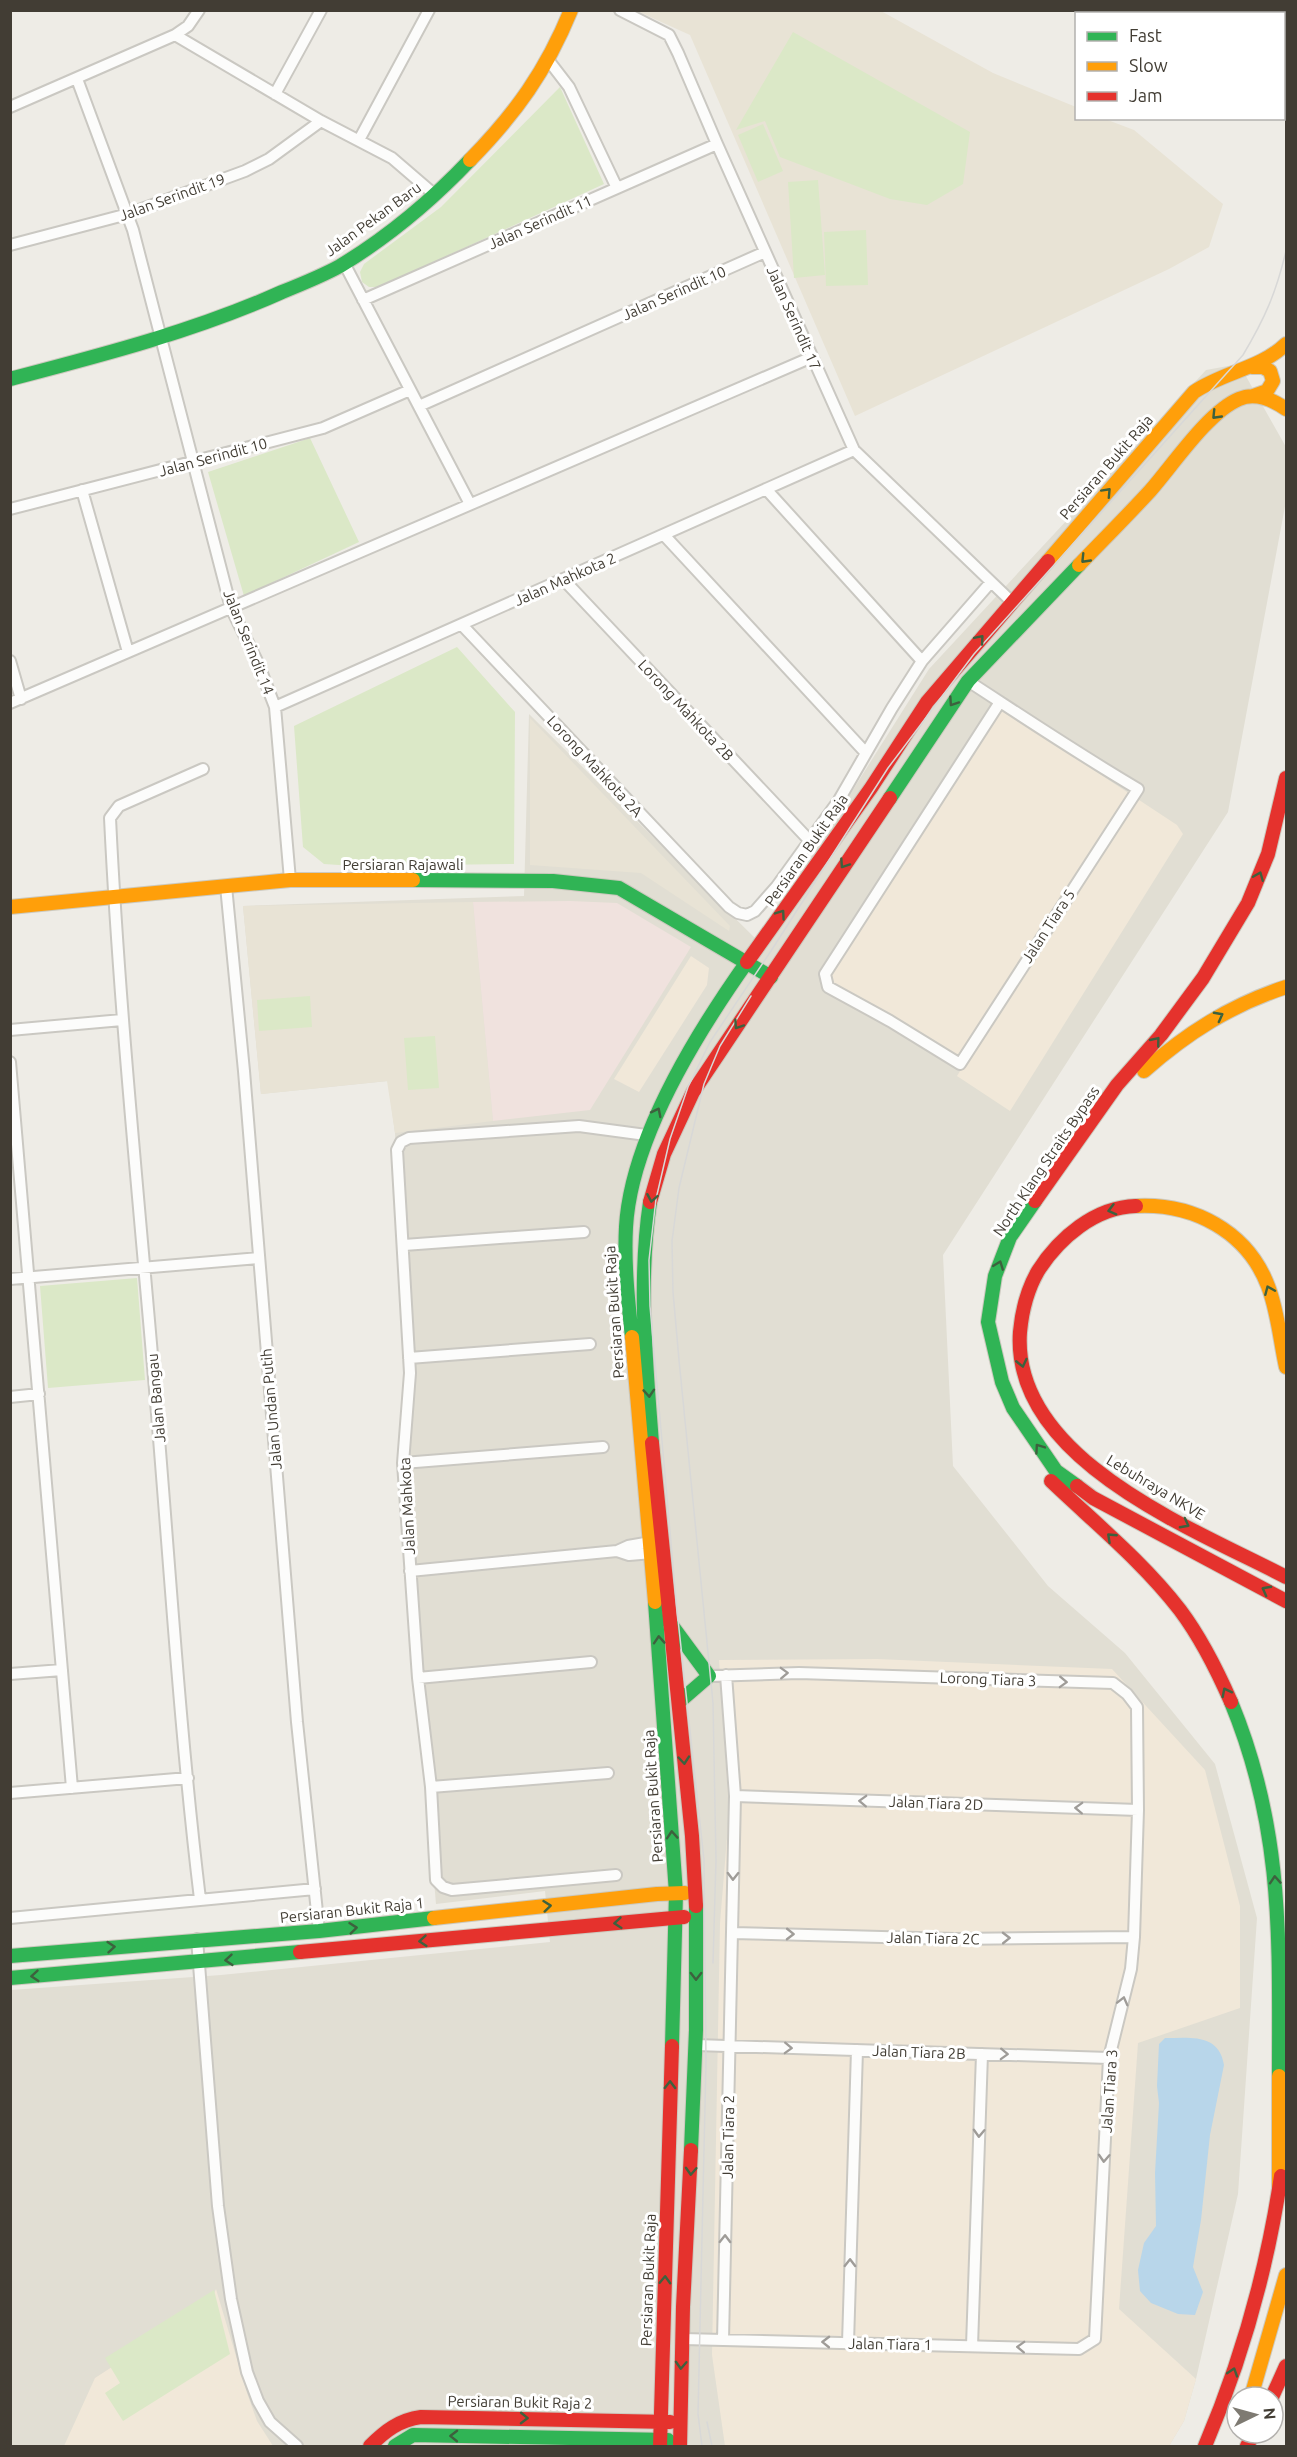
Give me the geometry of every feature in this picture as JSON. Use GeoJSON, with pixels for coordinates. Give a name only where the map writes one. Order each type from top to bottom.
{"type":"FeatureCollection","features":[{"type":"Feature","properties":{"kind":"main road","name":"Jalan Pekan Baru"},"geometry":{"type":"LineString","coordinates":[[10,379],[160,339],[236,313],[344,263],[435,195],[516,108],[549,61],[571,10]]}},
{"type":"Feature","properties":{"kind":"main road","name":"Persiaran Bukit Raja"},"geometry":{"type":"LineString","coordinates":[[1251,368],[1287,344]]}},
{"type":"Feature","properties":{"kind":"main road","name":"Persiaran Bukit Raja"},"geometry":{"type":"LineString","coordinates":[[660,2443],[676,1893],[652,1547],[627,1287],[626,1226],[633,1180],[646,1135],[698,1038],[747,962],[871,788],[927,702],[1194,392],[1204,383],[1216,378],[1263,367],[1270,371],[1274,383],[1272,389],[1266,393],[1240,398],[1219,410],[1148,493],[968,681],[693,1092],[663,1152],[652,1194],[645,1266],[647,1365],[696,1893],[696,2045],[679,2423],[680,2444]]}},
{"type":"Feature","properties":{"kind":"main road"},"geometry":{"type":"LineString","coordinates":[[1252,396],[1274,400],[1287,409]]}},
{"type":"Feature","properties":{"kind":"main road","name":"North Klang Straits Bypass"},"geometry":{"type":"LineString","coordinates":[[1287,778],[1268,854],[1248,903],[1203,978],[1161,1035],[1118,1085],[1010,1237],[995,1276],[988,1322],[1002,1382],[1013,1408],[1056,1471],[1093,1498],[1287,1601]]}},
{"type":"Feature","properties":{"kind":"main road","name":"Persiaran Rajawali"},"geometry":{"type":"LineString","coordinates":[[10,907],[290,880],[553,881],[619,888],[771,977]]}},
{"type":"Feature","properties":{"kind":"main road"},"geometry":{"type":"LineString","coordinates":[[1093,1119],[1182,1037],[1219,1015],[1287,987]]}},
{"type":"Feature","properties":{"kind":"main road","name":"Lebuhraya NKVE"},"geometry":{"type":"LineString","coordinates":[[1287,1367],[1275,1303],[1258,1265],[1245,1247],[1210,1220],[1168,1206],[1147,1204],[1125,1206],[1100,1213],[1080,1224],[1047,1257],[1029,1287],[1020,1318],[1019,1349],[1025,1376],[1047,1419],[1071,1449],[1123,1490],[1287,1577]]}},
{"type":"Feature","properties":{"kind":"main road"},"geometry":{"type":"LineString","coordinates":[[988,1322],[988,1355],[991,1374],[1003,1413],[1017,1438]]}},
{"type":"Feature","properties":{"kind":"main road"},"geometry":{"type":"LineString","coordinates":[[1034,1464],[1148,1573],[1194,1631],[1237,1714],[1267,1815],[1275,1875],[1279,1970],[1279,2190]]}},
{"type":"Feature","properties":{"kind":"main road"},"geometry":{"type":"LineString","coordinates":[[670,1623],[709,1676],[679,1702]]}},
{"type":"Feature","properties":{"kind":"main road","name":"Persiaran Bukit Raja 1"},"geometry":{"type":"LineString","coordinates":[[10,1956],[196,1939],[319,1931],[676,1893],[696,1893]]}},
{"type":"Feature","properties":{"kind":"main road"},"geometry":{"type":"LineString","coordinates":[[10,1978],[696,1917]]}},
{"type":"Feature","properties":{"kind":"main road"},"geometry":{"type":"LineString","coordinates":[[1205,2446],[1219,2414],[1246,2334],[1264,2263],[1279,2190],[1287,2135]]}},
{"type":"Feature","properties":{"kind":"main road"},"geometry":{"type":"LineString","coordinates":[[1255,2385],[1287,2275]]}},
{"type":"Feature","properties":{"kind":"main road"},"geometry":{"type":"LineString","coordinates":[[1278,2385],[1287,2366]]}},
{"type":"Feature","properties":{"kind":"main road","name":"Persiaran Bukit Raja 2"},"geometry":{"type":"LineString","coordinates":[[370,2446],[395,2424],[408,2418],[421,2417],[679,2423]]}},
{"type":"Feature","properties":{"kind":"main road"},"geometry":{"type":"LineString","coordinates":[[395,2446],[413,2436],[680,2444]]}},
{"type":"Feature","properties":{"kind":"street"},"geometry":{"type":"LineString","coordinates":[[10,107],[175,35],[188,26],[199,10]]}},
{"type":"Feature","properties":{"kind":"street"},"geometry":{"type":"LineString","coordinates":[[275,94],[321,10]]}},
{"type":"Feature","properties":{"kind":"street"},"geometry":{"type":"LineString","coordinates":[[359,140],[429,10]]}},
{"type":"Feature","properties":{"kind":"street","name":"Jalan Serindit 17"},"geometry":{"type":"LineString","coordinates":[[620,10],[669,35],[854,450],[1012,602]]}},
{"type":"Feature","properties":{"kind":"street"},"geometry":{"type":"LineString","coordinates":[[175,35],[321,121],[392,158],[435,195]]}},
{"type":"Feature","properties":{"kind":"street"},"geometry":{"type":"LineString","coordinates":[[549,61],[569,87],[617,188]]}},
{"type":"Feature","properties":{"kind":"street","name":"Jalan Serindit 14"},"geometry":{"type":"LineString","coordinates":[[77,79],[128,214],[231,608],[258,663],[275,707],[290,880]]}},
{"type":"Feature","properties":{"kind":"street","name":"Jalan Serindit 19"},"geometry":{"type":"LineString","coordinates":[[10,245],[128,214],[195,190],[269,159],[321,121]]}},
{"type":"Feature","properties":{"kind":"street","name":"Jalan Serindit 11"},"geometry":{"type":"LineString","coordinates":[[363,300],[717,144]]}},
{"type":"Feature","properties":{"kind":"street","name":"Jalan Serindit 10"},"geometry":{"type":"LineString","coordinates":[[419,406],[765,252]]}},
{"type":"Feature","properties":{"kind":"street"},"geometry":{"type":"LineString","coordinates":[[344,263],[470,504]]}},
{"type":"Feature","properties":{"kind":"street"},"geometry":{"type":"LineString","coordinates":[[10,661],[16,701],[812,357]]}},
{"type":"Feature","properties":{"kind":"street","name":"Jalan Serindit 10"},"geometry":{"type":"LineString","coordinates":[[10,509],[322,428],[410,390]]}},
{"type":"Feature","properties":{"kind":"street","name":"Jalan Mahkota 2"},"geometry":{"type":"LineString","coordinates":[[275,707],[854,450]]}},
{"type":"Feature","properties":{"kind":"street"},"geometry":{"type":"LineString","coordinates":[[766,489],[922,661]]}},
{"type":"Feature","properties":{"kind":"street"},"geometry":{"type":"LineString","coordinates":[[82,490],[128,652]]}},
{"type":"Feature","properties":{"kind":"street"},"geometry":{"type":"LineString","coordinates":[[664,535],[866,753]]}},
{"type":"Feature","properties":{"kind":"street","name":"Lorong Mahkota 2B"},"geometry":{"type":"LineString","coordinates":[[563,579],[809,840]]}},
{"type":"Feature","properties":{"kind":"street"},"geometry":{"type":"LineString","coordinates":[[809,840],[839,800],[922,661],[991,582]]}},
{"type":"Feature","properties":{"kind":"street","name":"Lorong Mahkota 2A"},"geometry":{"type":"LineString","coordinates":[[462,625],[729,907],[738,913],[747,915],[755,911],[777,886],[809,840]]}},
{"type":"Feature","properties":{"kind":"street"},"geometry":{"type":"LineString","coordinates":[[968,681],[1000,702]]}},
{"type":"Feature","properties":{"kind":"street","name":"Jalan Tiara 5"},"geometry":{"type":"LineString","coordinates":[[1000,702],[1047,735],[1138,789],[960,1064],[890,1021],[828,987],[825,974],[1000,702]]}},
{"type":"Feature","properties":{"kind":"street","name":"Jalan Bangau"},"geometry":{"type":"LineString","coordinates":[[200,1899],[122,1020],[110,818],[119,806],[203,769]]}},
{"type":"Feature","properties":{"kind":"street","name":"Jalan Undan Putih"},"geometry":{"type":"LineString","coordinates":[[226,886],[244,1071],[297,1722],[319,1931]]}},
{"type":"Feature","properties":{"kind":"street"},"geometry":{"type":"LineString","coordinates":[[10,1030],[122,1020]]}},
{"type":"Feature","properties":{"kind":"street"},"geometry":{"type":"LineString","coordinates":[[10,1062],[72,1788]]}},
{"type":"Feature","properties":{"kind":"street","name":"Jalan Mahkota"},"geometry":{"type":"LineString","coordinates":[[616,1875],[452,1890],[443,1887],[436,1880],[431,1787],[418,1678],[403,1463],[410,1372],[397,1150],[401,1142],[410,1138],[579,1126],[646,1135]]}},
{"type":"Feature","properties":{"kind":"street"},"geometry":{"type":"LineString","coordinates":[[404,1245],[584,1232]]}},
{"type":"Feature","properties":{"kind":"street"},"geometry":{"type":"LineString","coordinates":[[10,1279],[258,1258]]}},
{"type":"Feature","properties":{"kind":"street"},"geometry":{"type":"LineString","coordinates":[[409,1358],[590,1344]]}},
{"type":"Feature","properties":{"kind":"street"},"geometry":{"type":"LineString","coordinates":[[10,1397],[39,1394]]}},
{"type":"Feature","properties":{"kind":"street"},"geometry":{"type":"LineString","coordinates":[[403,1463],[603,1447]]}},
{"type":"Feature","properties":{"kind":"street"},"geometry":{"type":"LineString","coordinates":[[410,1571],[617,1551],[629,1555],[652,1547]]}},
{"type":"Feature","properties":{"kind":"street"},"geometry":{"type":"LineString","coordinates":[[418,1678],[591,1662]]}},
{"type":"Feature","properties":{"kind":"street"},"geometry":{"type":"LineString","coordinates":[[10,1674],[62,1670]]}},
{"type":"Feature","properties":{"kind":"street","name":"Lorong Tiara 3"},"geometry":{"type":"LineString","coordinates":[[709,1676],[799,1673],[1113,1683],[1127,1694],[1137,1707],[1138,1810]]}},
{"type":"Feature","properties":{"kind":"street","name":"Jalan Tiara 2"},"geometry":{"type":"LineString","coordinates":[[723,2340],[735,1796],[726,1675]]}},
{"type":"Feature","properties":{"kind":"street"},"geometry":{"type":"LineString","coordinates":[[431,1787],[608,1773]]}},
{"type":"Feature","properties":{"kind":"street"},"geometry":{"type":"LineString","coordinates":[[10,1792],[188,1778]]}},
{"type":"Feature","properties":{"kind":"street","name":"Jalan Tiara 2D"},"geometry":{"type":"LineString","coordinates":[[735,1796],[1138,1810]]}},
{"type":"Feature","properties":{"kind":"street","name":"Jalan Tiara 3"},"geometry":{"type":"LineString","coordinates":[[1095,2339],[1109,2058],[1131,1969],[1138,1810]]}},
{"type":"Feature","properties":{"kind":"street"},"geometry":{"type":"LineString","coordinates":[[10,1918],[315,1888]]}},
{"type":"Feature","properties":{"kind":"street","name":"Jalan Tiara 2C"},"geometry":{"type":"LineString","coordinates":[[732,1933],[954,1939],[1134,1937]]}},
{"type":"Feature","properties":{"kind":"street"},"geometry":{"type":"LineString","coordinates":[[196,1939],[220,2228],[231,2299],[247,2372],[258,2401],[270,2421],[297,2446]]}},
{"type":"Feature","properties":{"kind":"street","name":"Jalan Tiara 2B"},"geometry":{"type":"LineString","coordinates":[[696,2045],[1109,2058]]}},
{"type":"Feature","properties":{"kind":"street"},"geometry":{"type":"LineString","coordinates":[[848,2343],[857,2050]]}},
{"type":"Feature","properties":{"kind":"street"},"geometry":{"type":"LineString","coordinates":[[972,2346],[982,2054]]}},
{"type":"Feature","properties":{"kind":"street","name":"Jalan Tiara 1"},"geometry":{"type":"LineString","coordinates":[[683,2339],[1079,2349],[1095,2339]]}},
{"type":"Feature","properties":{"kind":"shaded area"},"geometry":{"type":"Polygon","coordinates":[[[637,11],[881,11],[993,73],[1075,107],[1075,120],[1108,120],[1134,130],[1223,204],[1209,247],[1169,269],[855,416],[690,35],[637,11]]]}},
{"type":"Feature","properties":{"kind":"shaded area"},"geometry":{"type":"Polygon","coordinates":[[[1239,364],[1286,447],[1286,501],[1228,812],[943,1255],[953,1466],[1048,1586],[1125,1653],[1215,1764],[1257,1918],[1238,2194],[1196,2379],[1184,2421],[1169,2446],[11,2446],[11,1990],[221,1975],[550,1942],[545,1891],[436,1904],[398,1460],[407,1379],[395,1133],[388,1081],[261,1094],[243,906],[524,896],[529,714],[759,942],[929,669],[1206,370],[1239,364]]]}},
{"type":"Feature","properties":{"kind":"shaded area"},"geometry":{"type":"Polygon","coordinates":[[[1001,709],[1177,825],[1183,834],[1010,1111],[957,1076],[965,1063],[833,984],[831,974],[1001,709]]]}},
{"type":"Feature","properties":{"kind":"shaded area"},"geometry":{"type":"Polygon","coordinates":[[[530,718],[730,926],[729,931],[641,873],[530,865],[530,718]]]}},
{"type":"Feature","properties":{"kind":"shaded area"},"geometry":{"type":"Polygon","coordinates":[[[473,902],[493,1121],[395,1133],[387,1081],[261,1094],[243,906],[473,902]]]}},
{"type":"Feature","properties":{"kind":"shaded area"},"geometry":{"type":"Polygon","coordinates":[[[473,902],[617,903],[691,947],[590,1110],[493,1121],[473,902]]]}},
{"type":"Feature","properties":{"kind":"shaded area"},"geometry":{"type":"Polygon","coordinates":[[[691,956],[709,968],[707,985],[639,1092],[614,1079],[691,956]]]}},
{"type":"Feature","properties":{"kind":"shaded area"},"geometry":{"type":"Polygon","coordinates":[[[877,1659],[1112,1669],[1205,1770],[1240,1906],[1240,2008],[1138,2043],[1119,2309],[1196,2379],[1184,2421],[1169,2446],[725,2446],[712,2355],[720,1923],[729,1813],[719,1660],[877,1659]]]}},
{"type":"Feature","properties":{"kind":"shaded area"},"geometry":{"type":"Polygon","coordinates":[[[216,2289],[257,2421],[273,2446],[64,2446],[95,2378],[209,2304],[216,2289]]]}},
{"type":"Feature","properties":{"kind":"green space"},"geometry":{"type":"Polygon","coordinates":[[[793,32],[970,132],[963,184],[927,205],[890,199],[780,157],[765,121],[736,130],[793,32]]]}},
{"type":"Feature","properties":{"kind":"green space"},"geometry":{"type":"Polygon","coordinates":[[[560,87],[604,184],[379,287],[369,287],[362,282],[360,272],[364,264],[441,207],[560,87]]]}},
{"type":"Feature","properties":{"kind":"green space"},"geometry":{"type":"Polygon","coordinates":[[[763,124],[783,171],[758,182],[738,135],[763,124]]]}},
{"type":"Feature","properties":{"kind":"green space"},"geometry":{"type":"Polygon","coordinates":[[[818,180],[825,275],[794,278],[788,182],[818,180]]]}},
{"type":"Feature","properties":{"kind":"green space"},"geometry":{"type":"Polygon","coordinates":[[[866,230],[868,285],[826,286],[824,232],[866,230]]]}},
{"type":"Feature","properties":{"kind":"green space"},"geometry":{"type":"Polygon","coordinates":[[[310,438],[359,542],[244,596],[208,472],[310,438]]]}},
{"type":"Feature","properties":{"kind":"green space"},"geometry":{"type":"Polygon","coordinates":[[[457,647],[515,712],[514,864],[354,866],[324,864],[303,847],[294,726],[457,647]]]}},
{"type":"Feature","properties":{"kind":"green space"},"geometry":{"type":"Polygon","coordinates":[[[310,996],[312,1027],[259,1031],[257,1000],[310,996]]]}},
{"type":"Feature","properties":{"kind":"green space"},"geometry":{"type":"Polygon","coordinates":[[[435,1036],[439,1088],[408,1090],[404,1038],[435,1036]]]}},
{"type":"Feature","properties":{"kind":"green space"},"geometry":{"type":"Polygon","coordinates":[[[137,1278],[145,1380],[48,1388],[40,1286],[137,1278]]]}},
{"type":"Feature","properties":{"kind":"green space"},"geometry":{"type":"Polygon","coordinates":[[[214,2290],[230,2354],[123,2421],[105,2393],[120,2383],[105,2358],[214,2290]]]}},
{"type":"Feature","properties":{"kind":"water"},"geometry":{"type":"Polygon","coordinates":[[[1165,2038],[1193,2038],[1210,2042],[1221,2055],[1224,2065],[1210,2135],[1201,2220],[1193,2267],[1203,2292],[1195,2315],[1178,2314],[1151,2303],[1140,2291],[1138,2270],[1144,2243],[1156,2226],[1155,2173],[1159,2103],[1157,2086],[1159,2044],[1165,2038]]]}},
{"type":"Feature","properties":{"kind":"tram line"},"geometry":{"type":"LineString","coordinates":[[702,2446],[698,2414],[706,2062],[704,1860],[677,1610],[650,1306],[649,1260],[656,1199],[670,1139],[688,1087],[710,1042],[888,768],[974,654],[1243,355],[1269,305],[1286,251]]}},
{"type":"Feature","properties":{"kind":"tram line"},"geometry":{"type":"LineString","coordinates":[[713,1963],[716,1860],[713,1703],[679,1360],[673,1292],[672,1241],[679,1188],[704,1084],[720,1046],[751,996]]}},
{"type":"Feature","properties":{"kind":"tram line"},"geometry":{"type":"LineString","coordinates":[[707,2422],[712,2446]]}},
{"type":"Feature","properties":{"kind":"traffic: fast"},"geometry":{"type":"LineString","coordinates":[[10,379],[114,351],[216,319],[326,273],[358,255],[392,230],[425,203],[470,160]]}},
{"type":"Feature","properties":{"kind":"traffic: fast"},"geometry":{"type":"LineString","coordinates":[[890,798],[968,681],[1079,565]]}},
{"type":"Feature","properties":{"kind":"traffic: fast"},"geometry":{"type":"LineString","coordinates":[[413,880],[553,881],[619,888],[771,977]]}},
{"type":"Feature","properties":{"kind":"traffic: fast"},"geometry":{"type":"LineString","coordinates":[[632,1337],[626,1268],[626,1227],[631,1193],[640,1158],[669,1088],[707,1021],[747,962]]}},
{"type":"Feature","properties":{"kind":"traffic: fast"},"geometry":{"type":"LineString","coordinates":[[1035,1201],[1010,1237],[995,1276],[988,1322],[1002,1382],[1013,1408],[1056,1471],[1077,1486]]}},
{"type":"Feature","properties":{"kind":"traffic: fast"},"geometry":{"type":"LineString","coordinates":[[650,1202],[644,1262],[644,1293],[652,1443]]}},
{"type":"Feature","properties":{"kind":"traffic: fast"},"geometry":{"type":"LineString","coordinates":[[655,1602],[676,1893],[672,2046]]}},
{"type":"Feature","properties":{"kind":"traffic: fast"},"geometry":{"type":"LineString","coordinates":[[670,1623],[709,1676],[679,1702]]}},
{"type":"Feature","properties":{"kind":"traffic: fast"},"geometry":{"type":"LineString","coordinates":[[1231,1702],[1261,1795],[1275,1886],[1279,1979],[1279,2076]]}},
{"type":"Feature","properties":{"kind":"traffic: fast"},"geometry":{"type":"LineString","coordinates":[[691,2150],[696,2030],[696,1906]]}},
{"type":"Feature","properties":{"kind":"traffic: fast"},"geometry":{"type":"LineString","coordinates":[[10,1956],[319,1931],[434,1918]]}},
{"type":"Feature","properties":{"kind":"traffic: fast"},"geometry":{"type":"LineString","coordinates":[[10,1978],[300,1952]]}},
{"type":"Feature","properties":{"kind":"traffic: fast"},"geometry":{"type":"LineString","coordinates":[[395,2446],[413,2435],[668,2440]]}},
{"type":"Feature","properties":{"kind":"traffic: slow"},"geometry":{"type":"LineString","coordinates":[[470,160],[516,108],[551,53],[571,10]]}},
{"type":"Feature","properties":{"kind":"traffic: slow"},"geometry":{"type":"LineString","coordinates":[[1048,561],[1194,392],[1265,359],[1286,344]]}},
{"type":"Feature","properties":{"kind":"traffic: slow"},"geometry":{"type":"LineString","coordinates":[[1252,367],[1263,367],[1270,371],[1273,381],[1267,391],[1253,396]]}},
{"type":"Feature","properties":{"kind":"traffic: slow"},"geometry":{"type":"LineString","coordinates":[[1079,565],[1150,491],[1215,415],[1239,399],[1251,396],[1270,400],[1286,409]]}},
{"type":"Feature","properties":{"kind":"traffic: slow"},"geometry":{"type":"LineString","coordinates":[[10,907],[290,880],[413,880]]}},
{"type":"Feature","properties":{"kind":"traffic: slow"},"geometry":{"type":"LineString","coordinates":[[1144,1071],[1193,1032],[1228,1011],[1286,987]]}},
{"type":"Feature","properties":{"kind":"traffic: slow"},"geometry":{"type":"LineString","coordinates":[[1136,1206],[1157,1206],[1197,1215],[1216,1224],[1247,1250],[1268,1286],[1277,1316],[1286,1367]]}},
{"type":"Feature","properties":{"kind":"traffic: slow"},"geometry":{"type":"LineString","coordinates":[[632,1337],[655,1602]]}},
{"type":"Feature","properties":{"kind":"traffic: slow"},"geometry":{"type":"LineString","coordinates":[[434,1918],[685,1893]]}},
{"type":"Feature","properties":{"kind":"traffic: slow"},"geometry":{"type":"LineString","coordinates":[[1279,2076],[1279,2190]]}},
{"type":"Feature","properties":{"kind":"traffic: slow"},"geometry":{"type":"LineString","coordinates":[[1254,2385],[1286,2275]]}},
{"type":"Feature","properties":{"kind":"traffic: jam"},"geometry":{"type":"LineString","coordinates":[[747,962],[871,788],[927,702],[1048,561]]}},
{"type":"Feature","properties":{"kind":"traffic: jam"},"geometry":{"type":"LineString","coordinates":[[1035,1201],[1117,1085],[1161,1035],[1203,978],[1248,903],[1268,854],[1286,778]]}},
{"type":"Feature","properties":{"kind":"traffic: jam"},"geometry":{"type":"LineString","coordinates":[[650,1202],[664,1154],[693,1092],[890,798]]}},
{"type":"Feature","properties":{"kind":"traffic: jam"},"geometry":{"type":"LineString","coordinates":[[1136,1206],[1106,1212],[1080,1226],[1056,1247],[1038,1271],[1028,1293],[1020,1332],[1025,1377],[1045,1417],[1076,1453],[1115,1484],[1159,1512],[1286,1577]]}},
{"type":"Feature","properties":{"kind":"traffic: jam"},"geometry":{"type":"LineString","coordinates":[[652,1443],[692,1836],[696,1906]]}},
{"type":"Feature","properties":{"kind":"traffic: jam"},"geometry":{"type":"LineString","coordinates":[[1051,1481],[1135,1559],[1166,1592],[1195,1632],[1231,1702]]}},
{"type":"Feature","properties":{"kind":"traffic: jam"},"geometry":{"type":"LineString","coordinates":[[1077,1486],[1093,1498],[1286,1601]]}},
{"type":"Feature","properties":{"kind":"traffic: jam"},"geometry":{"type":"LineString","coordinates":[[300,1952],[684,1917]]}},
{"type":"Feature","properties":{"kind":"traffic: jam"},"geometry":{"type":"LineString","coordinates":[[660,2446],[672,2046]]}},
{"type":"Feature","properties":{"kind":"traffic: jam"},"geometry":{"type":"LineString","coordinates":[[680,2446],[683,2307],[691,2150]]}},
{"type":"Feature","properties":{"kind":"traffic: jam"},"geometry":{"type":"LineString","coordinates":[[1205,2446],[1231,2380],[1252,2314],[1261,2280],[1281,2176]]}},
{"type":"Feature","properties":{"kind":"traffic: jam"},"geometry":{"type":"LineString","coordinates":[[1277,2385],[1286,2366]]}},
{"type":"Feature","properties":{"kind":"traffic: jam"},"geometry":{"type":"LineString","coordinates":[[370,2446],[393,2427],[421,2417],[670,2422]]}}]}
